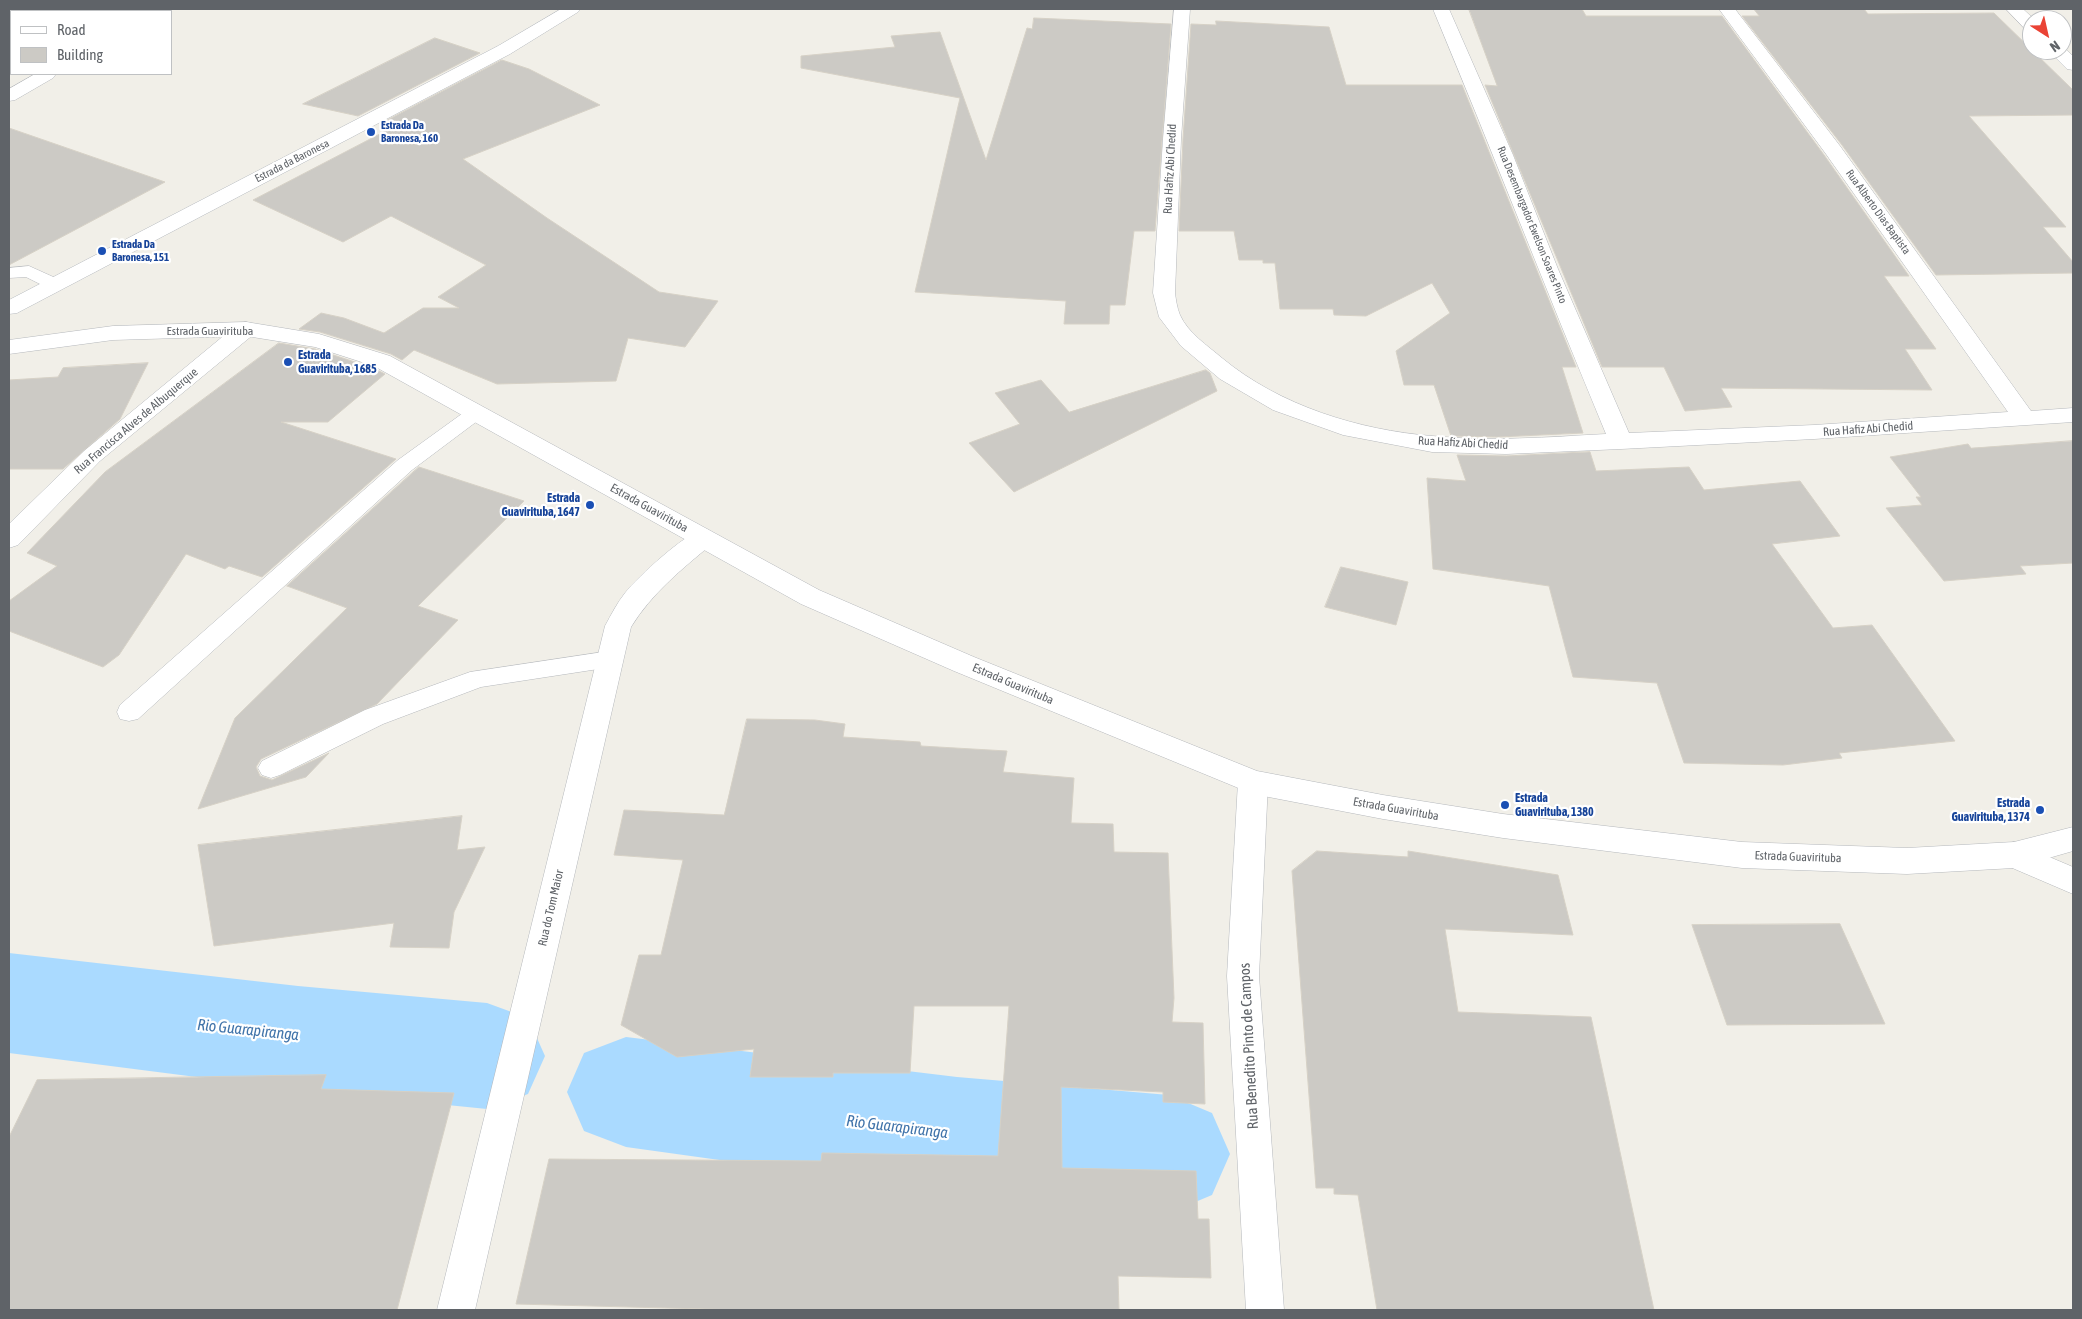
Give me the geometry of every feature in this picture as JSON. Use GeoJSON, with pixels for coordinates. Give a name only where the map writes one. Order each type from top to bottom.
{"type":"FeatureCollection","features":[{"type":"Feature","properties":{"kind":"street","name":"Estrada da Baronesa"},"geometry":{"type":"LineString","coordinates":[[9,308],[496,55],[572,9]]}},
{"type":"Feature","properties":{"kind":"street","name":"Rua Hafiz Abi Chedid"},"geometry":{"type":"LineString","coordinates":[[1182,9],[1172,139],[1164,293],[1170,317],[1189,341],[1228,374],[1281,405],[1351,430],[1432,444],[1506,446],[1814,432],[2073,416]]}},
{"type":"Feature","properties":{"kind":"street","name":"Rua Desembargador Ewelson Soares Pinto"},"geometry":{"type":"LineString","coordinates":[[1441,9],[1504,155],[1548,269],[1621,441]]}},
{"type":"Feature","properties":{"kind":"street","name":"Rua Alberto Dias Baptista"},"geometry":{"type":"LineString","coordinates":[[1727,9],[1833,150],[2025,419]]}},
{"type":"Feature","properties":{"kind":"street"},"geometry":{"type":"LineString","coordinates":[[9,96],[45,75]]}},
{"type":"Feature","properties":{"kind":"street","name":"Estrada Guavirituba"},"geometry":{"type":"LineString","coordinates":[[9,347],[113,333],[246,329],[319,341],[382,361],[819,601],[964,664],[1253,782],[1383,807],[1503,826],[1742,855],[1907,862],[2014,855],[2073,839]]}},
{"type":"Feature","properties":{"kind":"street","name":"Rua Francisca Alves de Albuquerque"},"geometry":{"type":"LineString","coordinates":[[9,539],[92,456],[246,329]]}},
{"type":"Feature","properties":{"kind":"street","name":"Rua do Tom Maior"},"geometry":{"type":"LineString","coordinates":[[456,1310],[618,626],[635,598],[666,568],[703,538]]}},
{"type":"Feature","properties":{"kind":"street","name":"Rua Benedito Pinto de Campos"},"geometry":{"type":"LineString","coordinates":[[1253,782],[1243,976],[1265,1310]]}},
{"type":"Feature","properties":{"kind":"street"},"geometry":{"type":"LineString","coordinates":[[2014,855],[2073,881]]}},
{"type":"Feature","properties":{"kind":"lane"},"geometry":{"type":"LineString","coordinates":[[9,273],[29,271],[54,284]]}},
{"type":"Feature","properties":{"kind":"lane"},"geometry":{"type":"LineString","coordinates":[[129,712],[405,465],[477,412]]}},
{"type":"Feature","properties":{"kind":"lane"},"geometry":{"type":"LineString","coordinates":[[271,768],[374,717],[478,678],[610,660]]}},
{"type":"Feature","properties":{"kind":"building"},"geometry":{"type":"Polygon","coordinates":[[[1469,9],[1582,9],[1586,16],[1722,16],[1824,155],[1909,276],[1884,276],[1936,349],[1905,349],[1932,390],[1721,388],[1732,407],[1685,411],[1664,367],[1602,367],[1485,85],[1497,86],[1469,9]]]}},
{"type":"Feature","properties":{"kind":"building"},"geometry":{"type":"Polygon","coordinates":[[[1754,9],[1864,9],[1868,14],[1994,13],[2022,40],[2022,60],[2042,60],[2073,90],[2073,115],[1969,116],[2066,227],[2043,227],[2073,262],[2073,273],[1936,275],[1842,145],[1742,16],[1759,16],[1754,9]]]}},
{"type":"Feature","properties":{"kind":"building"},"geometry":{"type":"Polygon","coordinates":[[[1034,18],[1171,24],[1155,231],[1134,231],[1125,305],[1110,305],[1109,324],[1064,324],[1066,301],[915,292],[960,98],[801,68],[801,56],[895,47],[891,36],[940,32],[986,160],[1027,28],[1032,29],[1034,18]]]}},
{"type":"Feature","properties":{"kind":"building"},"geometry":{"type":"Polygon","coordinates":[[[1216,21],[1329,27],[1346,85],[1462,85],[1576,367],[1562,367],[1583,433],[1498,437],[1451,436],[1434,385],[1404,385],[1396,351],[1450,313],[1432,283],[1366,316],[1334,315],[1333,309],[1280,309],[1275,263],[1263,263],[1263,260],[1239,260],[1234,231],[1179,231],[1191,24],[1216,25],[1216,21]]]}},
{"type":"Feature","properties":{"kind":"building"},"geometry":{"type":"Polygon","coordinates":[[[435,38],[480,53],[358,116],[303,104],[435,38]]]}},
{"type":"Feature","properties":{"kind":"building"},"geometry":{"type":"Polygon","coordinates":[[[502,60],[529,69],[600,105],[463,159],[547,218],[659,292],[718,301],[685,347],[628,338],[616,381],[497,384],[414,350],[402,360],[391,354],[320,332],[299,329],[321,313],[344,318],[384,333],[423,308],[459,308],[438,297],[486,265],[391,216],[343,242],[253,200],[397,125],[384,122],[502,60]]]}},
{"type":"Feature","properties":{"kind":"building"},"geometry":{"type":"Polygon","coordinates":[[[9,128],[165,182],[9,265],[9,128]]]}},
{"type":"Feature","properties":{"kind":"building"},"geometry":{"type":"Polygon","coordinates":[[[279,343],[315,349],[373,368],[385,374],[328,422],[281,422],[396,459],[262,577],[229,566],[225,569],[186,554],[119,655],[103,667],[9,631],[9,601],[57,566],[27,553],[105,472],[279,343]]]}},
{"type":"Feature","properties":{"kind":"building"},"geometry":{"type":"Polygon","coordinates":[[[148,363],[120,419],[63,469],[9,469],[9,380],[58,377],[63,368],[148,363]]]}},
{"type":"Feature","properties":{"kind":"building"},"geometry":{"type":"Polygon","coordinates":[[[1206,370],[1210,373],[1217,391],[1014,492],[969,443],[1020,424],[995,393],[1041,380],[1069,412],[1206,370]]]}},
{"type":"Feature","properties":{"kind":"building"},"geometry":{"type":"Polygon","coordinates":[[[2073,441],[2073,563],[2020,566],[2026,574],[1944,581],[1886,508],[1922,505],[1916,497],[1921,497],[1890,457],[1968,444],[1971,448],[2073,441]]]}},
{"type":"Feature","properties":{"kind":"building"},"geometry":{"type":"Polygon","coordinates":[[[1590,452],[1596,471],[1689,467],[1704,490],[1800,481],[1840,536],[1772,544],[1833,628],[1872,625],[1955,741],[1839,753],[1842,758],[1783,765],[1684,763],[1657,683],[1573,677],[1549,586],[1433,569],[1427,478],[1466,481],[1457,455],[1506,456],[1590,452]]]}},
{"type":"Feature","properties":{"kind":"building"},"geometry":{"type":"Polygon","coordinates":[[[419,467],[524,501],[418,606],[458,620],[377,704],[261,759],[256,767],[260,776],[272,780],[329,753],[306,777],[198,809],[235,718],[347,608],[287,586],[419,467]]]}},
{"type":"Feature","properties":{"kind":"building"},"geometry":{"type":"Polygon","coordinates":[[[1341,567],[1408,582],[1396,625],[1325,607],[1341,567]]]}},
{"type":"Feature","properties":{"kind":"building"},"geometry":{"type":"Polygon","coordinates":[[[747,719],[815,720],[845,724],[843,737],[920,742],[921,746],[1007,751],[1003,772],[1074,778],[1071,823],[1113,824],[1114,852],[1168,853],[1174,998],[1172,1022],[1203,1023],[1205,1104],[1163,1102],[1163,1092],[1061,1087],[1062,1168],[1196,1171],[1198,1219],[1209,1219],[1211,1278],[1118,1276],[1119,1310],[743,1310],[516,1304],[549,1159],[821,1161],[822,1153],[998,1156],[1009,1006],[914,1006],[910,1073],[833,1073],[833,1077],[750,1077],[754,1049],[677,1057],[621,1025],[639,955],[661,955],[683,860],[614,855],[624,810],[724,815],[747,719]]]}},
{"type":"Feature","properties":{"kind":"building"},"geometry":{"type":"Polygon","coordinates":[[[462,816],[457,850],[485,847],[454,912],[449,948],[390,947],[394,923],[214,946],[198,845],[462,816]]]}},
{"type":"Feature","properties":{"kind":"building"},"geometry":{"type":"Polygon","coordinates":[[[1317,851],[1408,857],[1408,851],[1558,875],[1573,935],[1445,929],[1458,1012],[1591,1017],[1654,1310],[1377,1310],[1358,1195],[1334,1194],[1334,1188],[1316,1188],[1292,871],[1317,851]]]}},
{"type":"Feature","properties":{"kind":"building"},"geometry":{"type":"Polygon","coordinates":[[[1840,924],[1885,1024],[1727,1025],[1692,925],[1840,924]]]}},
{"type":"Feature","properties":{"kind":"building"},"geometry":{"type":"Polygon","coordinates":[[[326,1075],[321,1089],[454,1093],[397,1310],[9,1310],[9,1137],[37,1080],[326,1075]]]}},
{"type":"Feature","properties":{"kind":"waterway","name":"Rio Guarapiranga"},"geometry":{"type":"LineString","coordinates":[[9,1003],[298,1038],[487,1056]]}},
{"type":"Feature","properties":{"kind":"waterway","name":"Rio Guarapiranga"},"geometry":{"type":"LineString","coordinates":[[626,1092],[957,1135],[1169,1154]]}},
{"type":"Feature","properties":{"kind":"place","name":"Estrada Da Baronesa, 160"},"geometry":{"type":"Point","coordinates":[371,132]}},
{"type":"Feature","properties":{"kind":"place","name":"Estrada Da Baronesa, 151"},"geometry":{"type":"Point","coordinates":[102,251]}},
{"type":"Feature","properties":{"kind":"place","name":"Estrada Guavirituba, 1685"},"geometry":{"type":"Point","coordinates":[288,362]}},
{"type":"Feature","properties":{"kind":"place","name":"Estrada Guavirituba, 1647"},"geometry":{"type":"Point","coordinates":[590,505]}},
{"type":"Feature","properties":{"kind":"place","name":"Estrada Guavirituba, 1380"},"geometry":{"type":"Point","coordinates":[1505,805]}},
{"type":"Feature","properties":{"kind":"place","name":"Estrada Guavirituba, 1374"},"geometry":{"type":"Point","coordinates":[2040,810]}}]}
